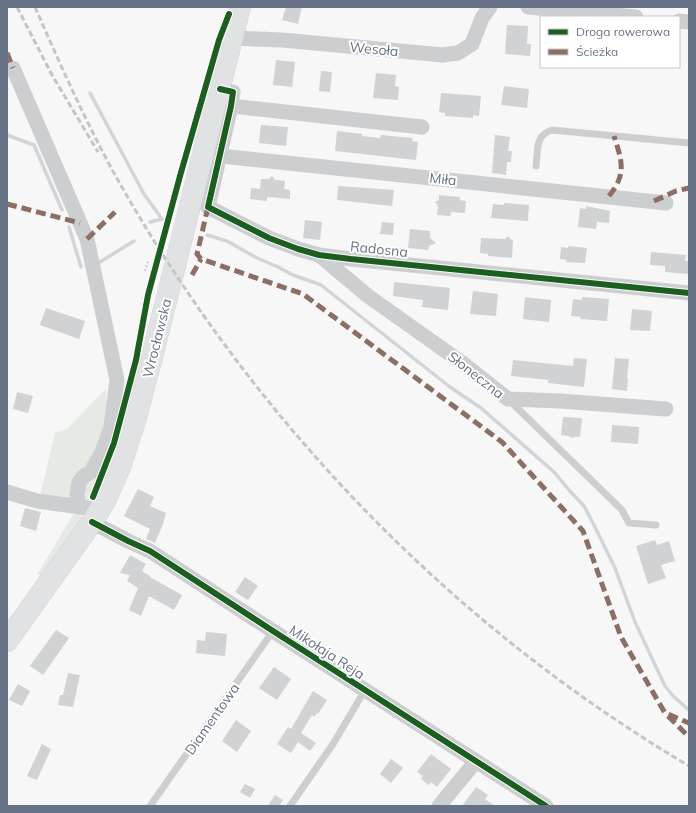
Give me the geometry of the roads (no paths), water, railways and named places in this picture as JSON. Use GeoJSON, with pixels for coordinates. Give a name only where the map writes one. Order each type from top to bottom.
{"type":"FeatureCollection","features":[{"type":"Feature","properties":{"kind":"main road","name":"Wrocławska"},"geometry":{"type":"LineString","coordinates":[[7,640],[90,513],[105,501],[118,472],[136,418],[240,7]]}},
{"type":"Feature","properties":{"kind":"street","name":"Wesoła"},"geometry":{"type":"LineString","coordinates":[[232,38],[282,40],[443,55],[458,52],[472,44],[482,18],[490,7]]}},
{"type":"Feature","properties":{"kind":"street"},"geometry":{"type":"LineString","coordinates":[[528,7],[625,16]]}},
{"type":"Feature","properties":{"kind":"street"},"geometry":{"type":"LineString","coordinates":[[13,68],[87,239],[117,380],[110,427],[102,452],[91,472],[84,476],[79,482],[77,495],[90,513]]}},
{"type":"Feature","properties":{"kind":"street","name":"Radosna"},"geometry":{"type":"LineString","coordinates":[[220,89],[233,92],[208,207],[284,244],[319,255],[689,293]]}},
{"type":"Feature","properties":{"kind":"street"},"geometry":{"type":"LineString","coordinates":[[231,106],[422,127]]}},
{"type":"Feature","properties":{"kind":"street","name":"Miła"},"geometry":{"type":"LineString","coordinates":[[220,156],[666,202]]}},
{"type":"Feature","properties":{"kind":"street","name":"Słoneczna"},"geometry":{"type":"LineString","coordinates":[[319,255],[368,296],[461,362],[508,399],[560,401],[666,409]]}},
{"type":"Feature","properties":{"kind":"street","name":"Mikołaja Reja"},"geometry":{"type":"LineString","coordinates":[[7,492],[37,501],[90,513],[128,541],[150,551],[273,632],[546,806]]}},
{"type":"Feature","properties":{"kind":"street"},"geometry":{"type":"LineString","coordinates":[[439,806],[476,761]]}},
{"type":"Feature","properties":{"kind":"lane"},"geometry":{"type":"LineString","coordinates":[[536,166],[540,139],[544,132],[552,130],[689,143]]}},
{"type":"Feature","properties":{"kind":"lane"},"geometry":{"type":"LineString","coordinates":[[508,399],[622,510],[629,523],[656,525]]}},
{"type":"Feature","properties":{"kind":"lane","name":"Diamentowa"},"geometry":{"type":"LineString","coordinates":[[150,806],[273,632]]}},
{"type":"Feature","properties":{"kind":"lane"},"geometry":{"type":"LineString","coordinates":[[290,806],[333,744],[365,690]]}},
{"type":"Feature","properties":{"kind":"waterway"},"geometry":{"type":"LineString","coordinates":[[90,93],[144,194],[162,219],[150,222]]}},
{"type":"Feature","properties":{"kind":"waterway"},"geometry":{"type":"LineString","coordinates":[[7,135],[34,145],[62,210]]}},
{"type":"Feature","properties":{"kind":"waterway"},"geometry":{"type":"LineString","coordinates":[[69,227],[81,267]]}},
{"type":"Feature","properties":{"kind":"waterway"},"geometry":{"type":"LineString","coordinates":[[207,235],[227,241],[257,258],[293,275],[321,285],[450,387],[481,408],[554,472],[584,506],[615,568],[635,622],[665,686],[673,696],[689,710]]}},
{"type":"Feature","properties":{"kind":"waterway"},"geometry":{"type":"LineString","coordinates":[[100,262],[134,241]]}},
{"type":"Feature","properties":{"kind":"railway"},"geometry":{"type":"LineString","coordinates":[[17,7],[52,75],[98,152]]}},
{"type":"Feature","properties":{"kind":"railway"},"geometry":{"type":"LineString","coordinates":[[35,7],[90,127],[127,196],[181,282],[239,364],[303,443],[372,517],[445,587],[522,652],[604,711],[689,766]]}}]}
